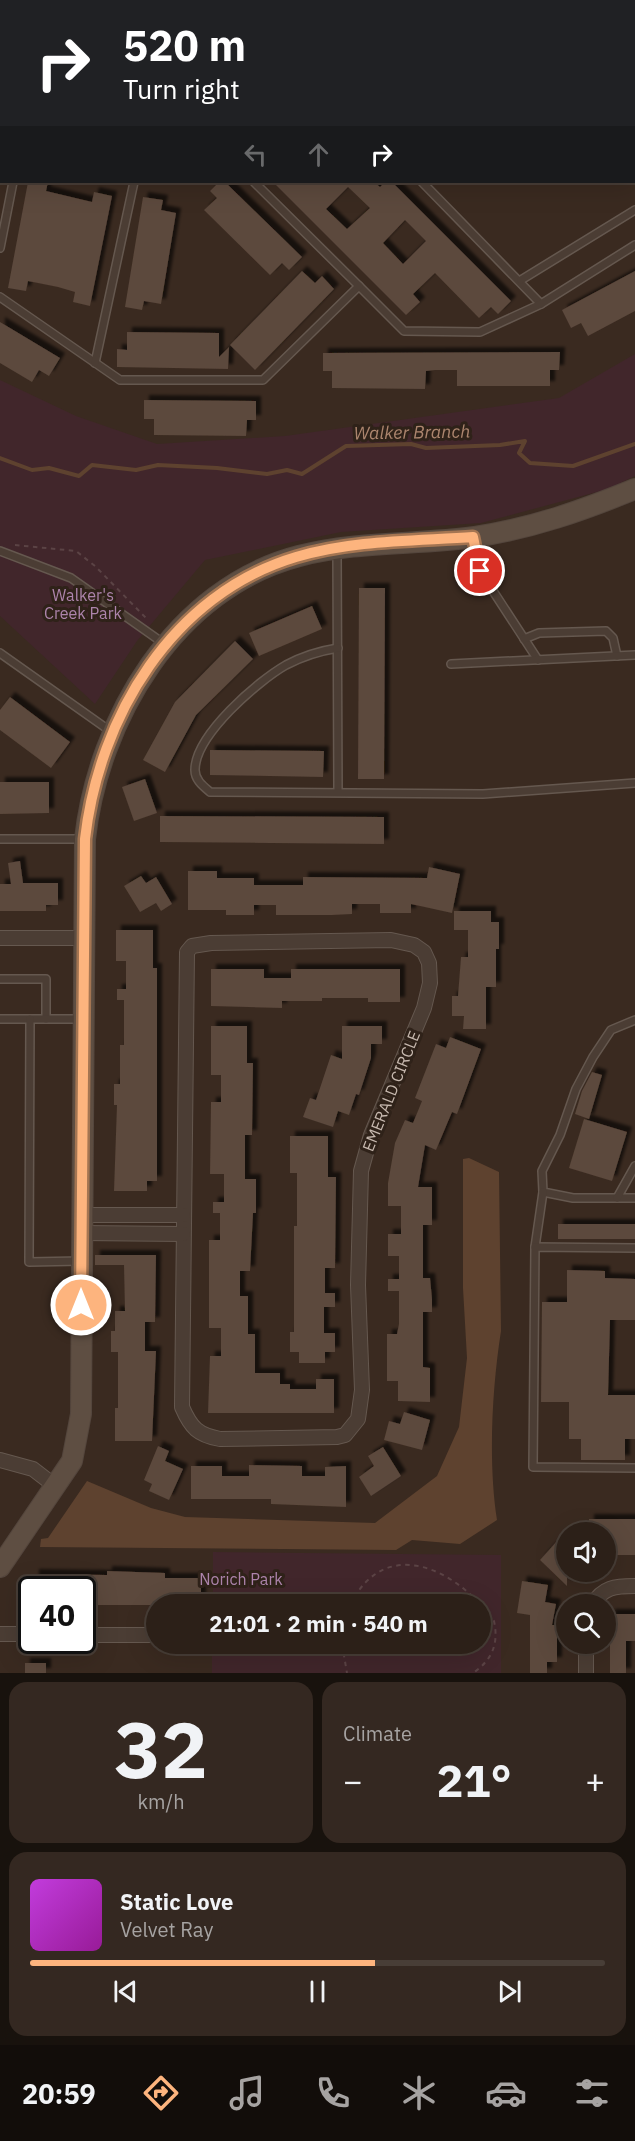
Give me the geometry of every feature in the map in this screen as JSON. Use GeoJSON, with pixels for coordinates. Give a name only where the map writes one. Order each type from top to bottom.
{"type":"FeatureCollection","features":[{"type":"Feature","properties":{"kind":"street"},"geometry":{"type":"LineString","coordinates":[[0,1567],[72,1461],[81,1414],[85,839],[89,801],[98,770],[137,683],[193,614],[243,580],[297,556],[337,548],[473,537],[531,527],[566,517],[635,489]]}},
{"type":"Feature","properties":{"kind":"street"},"geometry":{"type":"LineString","coordinates":[[0,938],[84,938]]}},
{"type":"Feature","properties":{"kind":"street","name":"EMERALD CIRCLE"},"geometry":{"type":"LineString","coordinates":[[391,940],[414,945],[424,952],[429,963],[430,983],[424,1008],[371,1135],[361,1171],[358,1285],[362,1390],[358,1419],[345,1435],[220,1439],[204,1436],[190,1426],[182,1407],[183,1215],[186,964],[187,952],[192,946],[211,942],[391,940]]}},
{"type":"Feature","properties":{"kind":"street"},"geometry":{"type":"LineString","coordinates":[[81,1224],[183,1215]]}},
{"type":"Feature","properties":{"kind":"street"},"geometry":{"type":"LineString","coordinates":[[81,1224],[183,1234]]}},
{"type":"Feature","properties":{"kind":"street"},"geometry":{"type":"LineString","coordinates":[[0,1460],[33,1469],[55,1486]]}},
{"type":"Feature","properties":{"kind":"street"},"geometry":{"type":"LineString","coordinates":[[600,1594],[613,1586],[635,1586]]}},
{"type":"Feature","properties":{"kind":"street"},"geometry":{"type":"LineString","coordinates":[[0,1634],[18,1634]]}},
{"type":"Feature","properties":{"kind":"street"},"geometry":{"type":"LineString","coordinates":[[96,1635],[146,1635]]}},
{"type":"Feature","properties":{"kind":"street"},"geometry":{"type":"LineString","coordinates":[[586,1654],[586,1673]]}},
{"type":"Feature","properties":{"kind":"lane"},"geometry":{"type":"LineString","coordinates":[[0,248],[13,183]]}},
{"type":"Feature","properties":{"kind":"lane"},"geometry":{"type":"LineString","coordinates":[[95,363],[134,183]]}},
{"type":"Feature","properties":{"kind":"lane"},"geometry":{"type":"LineString","coordinates":[[255,183],[404,331],[480,332],[541,304],[635,245]]}},
{"type":"Feature","properties":{"kind":"lane"},"geometry":{"type":"LineString","coordinates":[[423,183],[521,280],[541,304]]}},
{"type":"Feature","properties":{"kind":"lane"},"geometry":{"type":"LineString","coordinates":[[521,280],[635,210]]}},
{"type":"Feature","properties":{"kind":"lane"},"geometry":{"type":"LineString","coordinates":[[0,297],[120,380],[263,380],[359,286]]}},
{"type":"Feature","properties":{"kind":"lane"},"geometry":{"type":"LineString","coordinates":[[473,537],[480,571],[538,660]]}},
{"type":"Feature","properties":{"kind":"lane"},"geometry":{"type":"LineString","coordinates":[[337,548],[338,792]]}},
{"type":"Feature","properties":{"kind":"lane"},"geometry":{"type":"LineString","coordinates":[[0,550],[71,578],[166,645]]}},
{"type":"Feature","properties":{"kind":"lane"},"geometry":{"type":"LineString","coordinates":[[524,639],[540,633],[606,630],[613,638],[617,656]]}},
{"type":"Feature","properties":{"kind":"lane"},"geometry":{"type":"LineString","coordinates":[[338,648],[303,657],[284,666],[250,691],[220,720],[200,750],[195,771],[200,784],[210,792],[483,794],[635,783]]}},
{"type":"Feature","properties":{"kind":"lane"},"geometry":{"type":"LineString","coordinates":[[0,653],[113,733]]}},
{"type":"Feature","properties":{"kind":"lane"},"geometry":{"type":"LineString","coordinates":[[452,664],[635,655]]}},
{"type":"Feature","properties":{"kind":"lane"},"geometry":{"type":"LineString","coordinates":[[0,839],[85,839]]}},
{"type":"Feature","properties":{"kind":"lane"},"geometry":{"type":"LineString","coordinates":[[0,979],[46,979],[46,1019]]}},
{"type":"Feature","properties":{"kind":"lane"},"geometry":{"type":"LineString","coordinates":[[0,1019],[83,1019]]}},
{"type":"Feature","properties":{"kind":"lane"},"geometry":{"type":"LineString","coordinates":[[30,1019],[29,1262],[81,1261]]}},
{"type":"Feature","properties":{"kind":"lane"},"geometry":{"type":"LineString","coordinates":[[635,1020],[611,1030],[593,1057],[576,1089],[560,1135],[542,1171],[543,1192],[534,1247],[533,1467],[635,1468]]}},
{"type":"Feature","properties":{"kind":"lane"},"geometry":{"type":"LineString","coordinates":[[617,1198],[635,1166]]}},
{"type":"Feature","properties":{"kind":"lane"},"geometry":{"type":"LineString","coordinates":[[543,1192],[573,1198],[635,1198]]}},
{"type":"Feature","properties":{"kind":"lane"},"geometry":{"type":"LineString","coordinates":[[534,1247],[635,1248]]}},
{"type":"Feature","properties":{"kind":"path"},"geometry":{"type":"LineString","coordinates":[[11,544],[34,549],[55,547],[76,551],[95,566],[148,622]]}},
{"type":"Feature","properties":{"kind":"path"},"geometry":{"type":"LineString","coordinates":[[356,1594],[363,1583],[383,1569],[410,1563],[431,1568],[469,1594]]}},
{"type":"Feature","properties":{"kind":"path"},"geometry":{"type":"LineString","coordinates":[[472,1673],[490,1657],[495,1646],[494,1621],[491,1618]]}},
{"type":"Feature","properties":{"kind":"path"},"geometry":{"type":"LineString","coordinates":[[344,1654],[347,1673]]}},
{"type":"Feature","properties":{"kind":"green space","name":"Walker's Creek Park"},"geometry":{"type":"Polygon","coordinates":[[[635,354],[635,476],[608,489],[481,523],[341,532],[205,560],[137,641],[95,704],[0,616],[0,380],[76,416],[157,444],[285,436],[559,398],[635,354]]]}},
{"type":"Feature","properties":{"kind":"green space","name":"Norich Park"},"geometry":{"type":"Polygon","coordinates":[[[213,1552],[501,1555],[501,1673],[212,1673],[212,1654],[491,1654],[491,1594],[213,1594],[213,1552]]]}},
{"type":"Feature","properties":{"kind":"shaded area"},"geometry":{"type":"Polygon","coordinates":[[[469,1158],[499,1172],[501,1331],[493,1401],[492,1450],[497,1520],[460,1544],[412,1540],[396,1550],[40,1547],[41,1539],[48,1538],[87,1481],[151,1508],[185,1517],[375,1523],[437,1476],[459,1427],[467,1358],[463,1288],[463,1159],[469,1158]]]}},
{"type":"Feature","properties":{"kind":"building"},"geometry":{"type":"Polygon","coordinates":[[[28,183],[48,183],[46,191],[92,202],[94,192],[112,196],[90,306],[73,302],[75,292],[58,287],[28,281],[26,291],[8,288],[28,183]]]}},
{"type":"Feature","properties":{"kind":"building"},"geometry":{"type":"Polygon","coordinates":[[[218,183],[226,183],[302,257],[289,270],[282,263],[270,275],[204,210],[217,198],[210,191],[218,183]]]}},
{"type":"Feature","properties":{"kind":"building"},"geometry":{"type":"Polygon","coordinates":[[[274,183],[375,183],[380,187],[384,183],[393,183],[511,301],[498,314],[491,307],[479,318],[435,273],[413,294],[420,302],[406,315],[274,183]],[[348,187],[326,209],[347,229],[370,208],[348,187]],[[405,220],[383,243],[403,264],[426,241],[405,220]]]}},
{"type":"Feature","properties":{"kind":"building"},"geometry":{"type":"Polygon","coordinates":[[[143,197],[163,200],[161,210],[176,213],[161,304],[144,301],[142,310],[125,307],[143,197]]]}},
{"type":"Feature","properties":{"kind":"building"},"geometry":{"type":"Polygon","coordinates":[[[302,271],[315,283],[322,276],[334,289],[255,370],[230,345],[302,271]]]}},
{"type":"Feature","properties":{"kind":"building"},"geometry":{"type":"Polygon","coordinates":[[[635,271],[635,311],[588,336],[581,323],[571,328],[562,310],[635,271]]]}},
{"type":"Feature","properties":{"kind":"building"},"geometry":{"type":"Polygon","coordinates":[[[0,322],[60,358],[49,376],[39,370],[32,382],[0,363],[0,322]]]}},
{"type":"Feature","properties":{"kind":"building"},"geometry":{"type":"Polygon","coordinates":[[[127,332],[219,333],[219,357],[229,347],[228,369],[117,367],[117,349],[127,350],[127,332]]]}},
{"type":"Feature","properties":{"kind":"building"},"geometry":{"type":"Polygon","coordinates":[[[560,352],[559,370],[550,370],[550,386],[457,386],[457,370],[435,370],[426,371],[425,389],[332,388],[332,371],[323,371],[323,353],[560,352]]]}},
{"type":"Feature","properties":{"kind":"building"},"geometry":{"type":"Polygon","coordinates":[[[144,400],[256,401],[256,420],[247,420],[246,436],[154,435],[154,419],[144,419],[144,400]]]}},
{"type":"Feature","properties":{"kind":"building"},"geometry":{"type":"Polygon","coordinates":[[[359,588],[385,588],[384,779],[358,779],[359,588]]]}},
{"type":"Feature","properties":{"kind":"building"},"geometry":{"type":"Polygon","coordinates":[[[312,606],[322,629],[259,656],[249,633],[312,606]]]}},
{"type":"Feature","properties":{"kind":"building"},"geometry":{"type":"Polygon","coordinates":[[[235,641],[253,659],[196,715],[165,772],[143,760],[175,702],[235,641]]]}},
{"type":"Feature","properties":{"kind":"building"},"geometry":{"type":"Polygon","coordinates":[[[10,697],[70,742],[51,768],[0,730],[0,710],[10,697]]]}},
{"type":"Feature","properties":{"kind":"building"},"geometry":{"type":"Polygon","coordinates":[[[210,750],[324,751],[323,777],[210,775],[210,750]]]}},
{"type":"Feature","properties":{"kind":"building"},"geometry":{"type":"Polygon","coordinates":[[[145,779],[157,813],[134,821],[122,787],[145,779]]]}},
{"type":"Feature","properties":{"kind":"building"},"geometry":{"type":"Polygon","coordinates":[[[0,782],[49,782],[49,813],[0,814],[0,782]]]}},
{"type":"Feature","properties":{"kind":"building"},"geometry":{"type":"Polygon","coordinates":[[[160,816],[384,817],[384,844],[160,842],[160,816]]]}},
{"type":"Feature","properties":{"kind":"building"},"geometry":{"type":"Polygon","coordinates":[[[20,861],[23,883],[58,883],[58,905],[46,905],[46,911],[0,911],[0,884],[11,884],[8,863],[20,861]]]}},
{"type":"Feature","properties":{"kind":"building"},"geometry":{"type":"Polygon","coordinates":[[[429,867],[460,874],[452,913],[411,904],[411,913],[380,913],[380,904],[352,904],[352,914],[332,915],[276,915],[276,905],[254,905],[254,915],[226,915],[226,910],[188,910],[188,871],[217,871],[217,878],[254,878],[254,885],[303,885],[303,877],[427,878],[429,867]]]}},
{"type":"Feature","properties":{"kind":"building"},"geometry":{"type":"Polygon","coordinates":[[[141,876],[146,883],[156,877],[172,904],[161,911],[156,903],[140,912],[124,886],[141,876]]]}},
{"type":"Feature","properties":{"kind":"building"},"geometry":{"type":"Polygon","coordinates":[[[454,911],[491,911],[491,922],[499,922],[496,987],[486,987],[486,1029],[463,1029],[464,1016],[452,1016],[452,996],[458,996],[461,957],[468,957],[468,930],[454,930],[454,911]]]}},
{"type":"Feature","properties":{"kind":"building"},"geometry":{"type":"Polygon","coordinates":[[[116,930],[153,930],[153,968],[157,968],[157,1181],[147,1181],[147,1191],[114,1191],[117,1105],[114,1105],[114,1084],[120,1084],[120,1045],[124,1045],[124,1000],[117,1000],[117,989],[126,989],[126,961],[116,961],[116,930]]]}},
{"type":"Feature","properties":{"kind":"building"},"geometry":{"type":"Polygon","coordinates":[[[211,969],[264,969],[264,978],[291,978],[291,969],[400,969],[400,1002],[368,1002],[368,998],[322,998],[322,1001],[282,1001],[282,1008],[211,1006],[211,969]]]}},
{"type":"Feature","properties":{"kind":"building"},"geometry":{"type":"Polygon","coordinates":[[[211,1026],[247,1026],[247,1063],[253,1063],[252,1135],[245,1135],[245,1179],[256,1179],[256,1213],[253,1213],[250,1271],[240,1271],[240,1296],[248,1296],[248,1334],[255,1334],[255,1373],[280,1373],[280,1384],[290,1384],[290,1389],[316,1389],[316,1379],[334,1379],[334,1413],[208,1413],[210,1356],[221,1356],[221,1328],[209,1328],[209,1240],[220,1240],[220,1213],[213,1213],[213,1202],[224,1202],[224,1174],[210,1174],[211,1102],[221,1102],[221,1075],[211,1075],[211,1026]]]}},
{"type":"Feature","properties":{"kind":"building"},"geometry":{"type":"Polygon","coordinates":[[[342,1026],[382,1026],[382,1044],[371,1044],[371,1058],[359,1095],[356,1094],[349,1115],[338,1111],[333,1127],[303,1117],[310,1098],[316,1100],[331,1055],[342,1059],[342,1026]]]}},
{"type":"Feature","properties":{"kind":"building"},"geometry":{"type":"Polygon","coordinates":[[[450,1037],[481,1049],[457,1114],[452,1112],[436,1150],[425,1145],[418,1187],[432,1187],[432,1225],[423,1225],[423,1278],[430,1278],[432,1299],[432,1312],[423,1312],[423,1367],[430,1368],[430,1402],[398,1401],[398,1381],[387,1381],[387,1334],[397,1334],[399,1324],[399,1291],[388,1291],[388,1279],[399,1279],[399,1256],[388,1256],[388,1234],[401,1234],[401,1206],[388,1206],[388,1183],[395,1143],[405,1120],[413,1123],[422,1101],[415,1098],[436,1044],[446,1048],[450,1037]]]}},
{"type":"Feature","properties":{"kind":"building"},"geometry":{"type":"Polygon","coordinates":[[[592,1072],[602,1075],[589,1119],[575,1114],[582,1091],[592,1072]]]}},
{"type":"Feature","properties":{"kind":"building"},"geometry":{"type":"Polygon","coordinates":[[[584,1119],[627,1132],[612,1181],[569,1168],[584,1119]]]}},
{"type":"Feature","properties":{"kind":"building"},"geometry":{"type":"Polygon","coordinates":[[[290,1136],[328,1136],[328,1177],[336,1177],[335,1268],[325,1268],[325,1293],[335,1293],[335,1307],[324,1307],[324,1333],[335,1333],[335,1352],[325,1352],[325,1363],[299,1363],[299,1352],[290,1352],[290,1332],[294,1332],[294,1226],[297,1226],[297,1173],[290,1173],[290,1136]]]}},
{"type":"Feature","properties":{"kind":"building"},"geometry":{"type":"Polygon","coordinates":[[[558,1224],[635,1224],[635,1239],[558,1239],[558,1224]]]}},
{"type":"Feature","properties":{"kind":"building"},"geometry":{"type":"Polygon","coordinates":[[[95,1255],[156,1255],[155,1322],[145,1322],[145,1351],[156,1351],[152,1441],[115,1441],[115,1408],[118,1408],[118,1352],[111,1352],[111,1331],[115,1331],[115,1311],[125,1311],[124,1265],[95,1265],[95,1255]]]}},
{"type":"Feature","properties":{"kind":"building"},"geometry":{"type":"Polygon","coordinates":[[[567,1270],[605,1271],[605,1278],[635,1279],[635,1320],[610,1320],[608,1395],[635,1395],[635,1439],[625,1439],[625,1460],[581,1460],[581,1439],[569,1439],[569,1402],[541,1402],[542,1302],[567,1302],[567,1270]]]}},
{"type":"Feature","properties":{"kind":"building"},"geometry":{"type":"Polygon","coordinates":[[[404,1412],[430,1420],[422,1450],[384,1440],[389,1421],[400,1424],[404,1412]]]}},
{"type":"Feature","properties":{"kind":"building"},"geometry":{"type":"Polygon","coordinates":[[[158,1446],[169,1451],[165,1461],[183,1469],[169,1500],[149,1491],[152,1484],[144,1480],[158,1446]]]}},
{"type":"Feature","properties":{"kind":"building"},"geometry":{"type":"Polygon","coordinates":[[[383,1447],[401,1476],[371,1496],[359,1477],[374,1466],[368,1456],[383,1447]]]}},
{"type":"Feature","properties":{"kind":"building"},"geometry":{"type":"Polygon","coordinates":[[[249,1465],[302,1466],[302,1476],[325,1476],[325,1467],[346,1466],[346,1507],[271,1504],[271,1499],[191,1499],[191,1466],[222,1466],[222,1476],[249,1476],[249,1465]]]}},
{"type":"Feature","properties":{"kind":"building"},"geometry":{"type":"Polygon","coordinates":[[[589,1519],[635,1519],[635,1555],[616,1555],[616,1522],[589,1522],[589,1519]]]}},
{"type":"Feature","properties":{"kind":"building"},"geometry":{"type":"Polygon","coordinates":[[[556,1542],[556,1575],[540,1560],[556,1542]]]}},
{"type":"Feature","properties":{"kind":"building"},"geometry":{"type":"Polygon","coordinates":[[[107,1571],[165,1573],[165,1578],[201,1578],[201,1594],[146,1594],[146,1605],[97,1605],[96,1576],[34,1576],[34,1574],[107,1575],[107,1571]]]}},
{"type":"Feature","properties":{"kind":"building"},"geometry":{"type":"Polygon","coordinates":[[[522,1581],[548,1585],[545,1602],[556,1604],[552,1625],[556,1625],[557,1662],[547,1662],[547,1673],[530,1673],[530,1615],[517,1613],[522,1581]]]}},
{"type":"Feature","properties":{"kind":"building"},"geometry":{"type":"Polygon","coordinates":[[[616,1614],[635,1614],[635,1641],[626,1641],[626,1673],[610,1673],[610,1654],[616,1654],[616,1614]]]}},
{"type":"Feature","properties":{"kind":"building"},"geometry":{"type":"Polygon","coordinates":[[[25,1663],[46,1663],[46,1673],[25,1673],[25,1663]]]}},
{"type":"Feature","properties":{"kind":"waterway","name":"Walker Branch"},"geometry":{"type":"LineString","coordinates":[[0,458],[32,470],[49,468],[79,476],[92,465],[136,470],[158,465],[217,468],[267,474],[287,470],[302,474],[346,446],[411,444],[426,448],[500,445],[525,441],[519,453],[530,463],[573,466],[635,444]]}},
{"type":"Feature","properties":{"kind":"route"},"geometry":{"type":"LineString","coordinates":[[81,1305],[85,839],[89,801],[98,770],[137,683],[152,661],[193,614],[243,580],[297,556],[333,549],[473,537],[480,571]]}}]}
